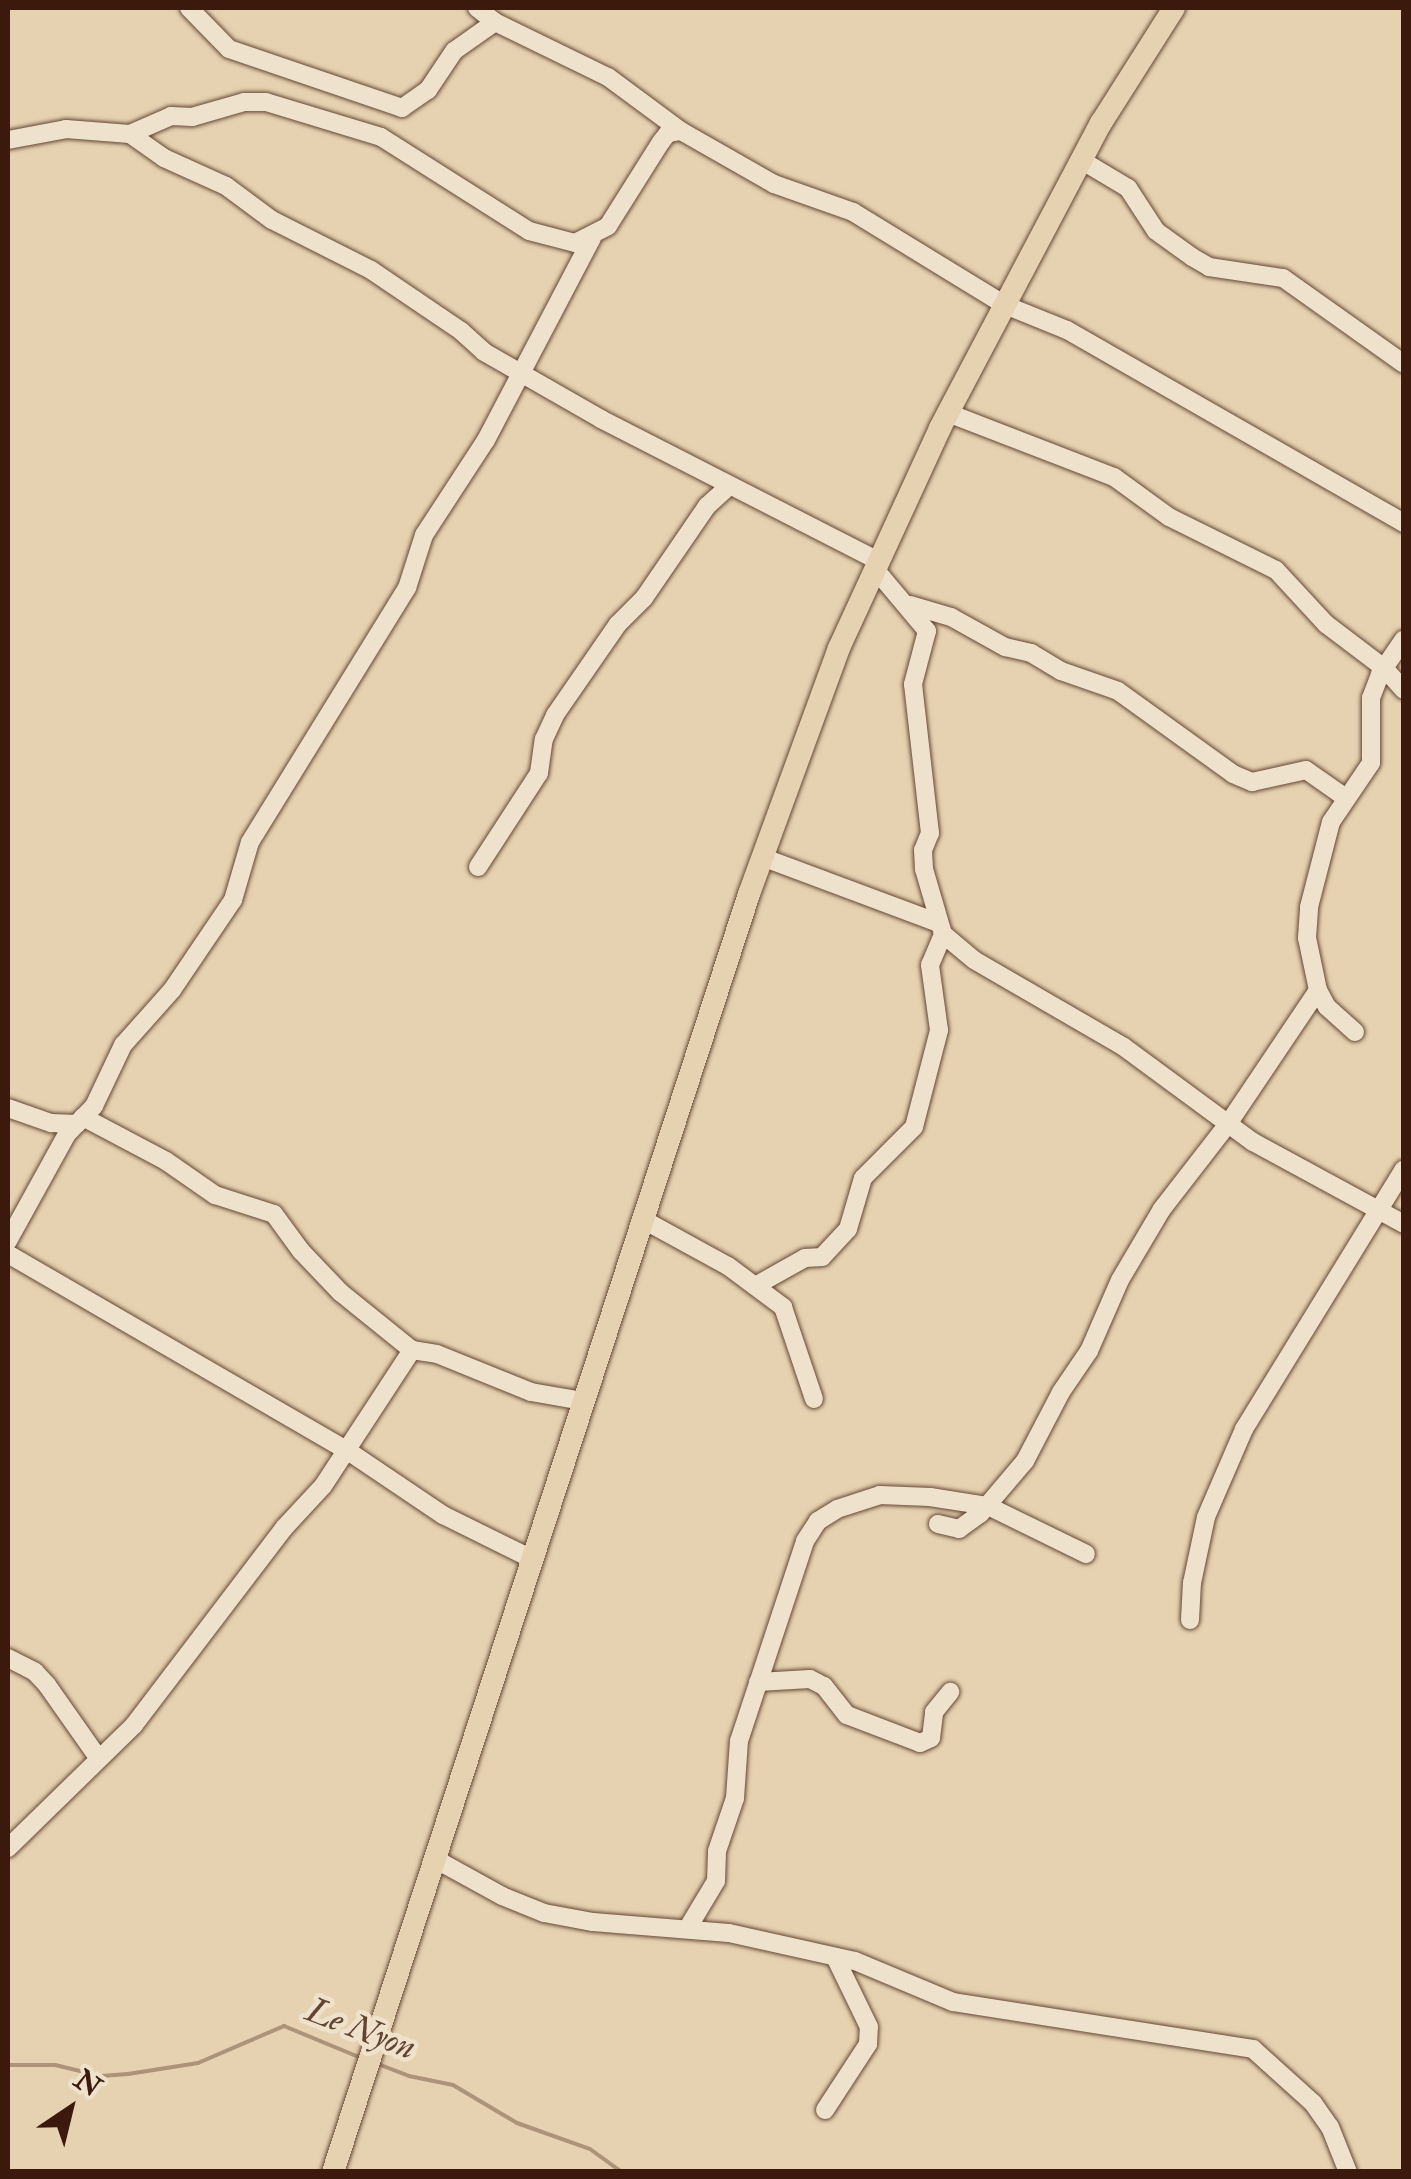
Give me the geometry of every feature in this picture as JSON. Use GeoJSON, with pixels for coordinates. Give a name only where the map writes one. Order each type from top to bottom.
{"type":"FeatureCollection","features":[{"type":"Feature","properties":{"kind":"main road"},"geometry":{"type":"LineString","coordinates":[[334,2172],[642,1219],[762,857],[839,648],[948,414],[1005,305],[1081,160],[1174,8]]}},
{"type":"Feature","properties":{"kind":"street"},"geometry":{"type":"LineString","coordinates":[[190,8],[229,49],[402,108],[428,90],[454,51],[495,22]]}},
{"type":"Feature","properties":{"kind":"street"},"geometry":{"type":"LineString","coordinates":[[478,8],[495,22],[608,77],[681,131],[774,184],[854,212],[1005,305],[1067,330],[1218,412],[1404,523]]}},
{"type":"Feature","properties":{"kind":"street"},"geometry":{"type":"LineString","coordinates":[[8,140],[66,129],[130,134],[171,116],[192,116],[244,102],[266,102],[381,137],[529,231],[575,243],[592,238],[608,226],[668,133],[681,131]]}},
{"type":"Feature","properties":{"kind":"street"},"geometry":{"type":"LineString","coordinates":[[130,134],[164,158],[226,186],[272,220],[372,270],[484,352],[521,374],[877,565],[928,632],[913,684],[930,833],[924,850],[924,869],[939,928],[930,966],[939,1030],[914,1127],[863,1178],[848,1229],[822,1257],[806,1258],[755,1286]]}},
{"type":"Feature","properties":{"kind":"street"},"geometry":{"type":"LineString","coordinates":[[1081,160],[1128,188],[1156,231],[1192,257],[1209,267],[1283,278],[1404,364]]}},
{"type":"Feature","properties":{"kind":"street"},"geometry":{"type":"LineString","coordinates":[[532,1559],[443,1515],[348,1451],[8,1254],[80,1121],[94,1106],[122,1045],[172,990],[233,900],[250,842],[408,588],[424,535],[486,440],[592,238]]}},
{"type":"Feature","properties":{"kind":"street"},"geometry":{"type":"LineString","coordinates":[[948,414],[1114,477],[1168,517],[1276,570],[1326,624],[1384,668],[1404,690]]}},
{"type":"Feature","properties":{"kind":"street"},"geometry":{"type":"LineString","coordinates":[[478,867],[534,782],[544,739],[555,715],[618,624],[644,598],[707,506],[729,486]]}},
{"type":"Feature","properties":{"kind":"street"},"geometry":{"type":"LineString","coordinates":[[910,605],[951,617],[1005,647],[1031,653],[1061,671],[1118,691],[1233,774],[1252,782],[1306,770],[1346,798]]}},
{"type":"Feature","properties":{"kind":"street"},"geometry":{"type":"LineString","coordinates":[[1356,1032],[1328,1007],[1318,990],[1308,938],[1308,908],[1330,822],[1371,764],[1372,698],[1384,668],[1404,639]]}},
{"type":"Feature","properties":{"kind":"street"},"geometry":{"type":"LineString","coordinates":[[762,857],[939,928],[974,960],[1124,1047],[1253,1142],[1404,1224]]}},
{"type":"Feature","properties":{"kind":"street"},"geometry":{"type":"LineString","coordinates":[[938,1524],[959,1530],[988,1506],[1025,1461],[1061,1392],[1089,1352],[1120,1280],[1162,1209],[1228,1124],[1318,990]]}},
{"type":"Feature","properties":{"kind":"street"},"geometry":{"type":"LineString","coordinates":[[8,1109],[51,1122],[80,1121],[166,1161],[215,1195],[274,1214],[301,1251],[340,1292],[412,1350],[437,1354],[531,1392],[583,1400]]}},
{"type":"Feature","properties":{"kind":"street"},"geometry":{"type":"LineString","coordinates":[[1190,1620],[1206,1517],[1244,1429],[1375,1208],[1404,1168]]}},
{"type":"Feature","properties":{"kind":"street"},"geometry":{"type":"LineString","coordinates":[[642,1219],[728,1266],[784,1307],[814,1399]]}},
{"type":"Feature","properties":{"kind":"street"},"geometry":{"type":"LineString","coordinates":[[8,1848],[43,1808],[134,1725],[348,1451],[412,1350]]}},
{"type":"Feature","properties":{"kind":"street"},"geometry":{"type":"LineString","coordinates":[[689,1926],[716,1881],[717,1851],[735,1798],[739,1742],[805,1541],[818,1521],[880,1495],[988,1506],[1086,1554]]}},
{"type":"Feature","properties":{"kind":"street"},"geometry":{"type":"LineString","coordinates":[[8,1658],[35,1672],[46,1684],[99,1759]]}},
{"type":"Feature","properties":{"kind":"street"},"geometry":{"type":"LineString","coordinates":[[758,1682],[810,1679],[824,1686],[847,1714],[920,1743],[931,1738],[934,1712],[950,1692]]}},
{"type":"Feature","properties":{"kind":"street"},"geometry":{"type":"LineString","coordinates":[[435,1860],[544,1913],[592,1922],[689,1926],[887,1971],[954,2002],[1253,2048],[1313,2103],[1330,2128],[1348,2172]]}},
{"type":"Feature","properties":{"kind":"street"},"geometry":{"type":"LineString","coordinates":[[826,2110],[868,2044],[870,2027],[835,1957]]}},
{"type":"Feature","properties":{"kind":"waterway","name":"Le Nyon"},"geometry":{"type":"LineString","coordinates":[[8,2065],[55,2065],[101,2076],[128,2074],[198,2063],[284,2026],[359,2057]]}},
{"type":"Feature","properties":{"kind":"waterway","name":"Le Nyon"},"geometry":{"type":"LineString","coordinates":[[378,2064],[409,2076],[453,2085],[517,2123],[590,2149],[622,2172]]}}]}
